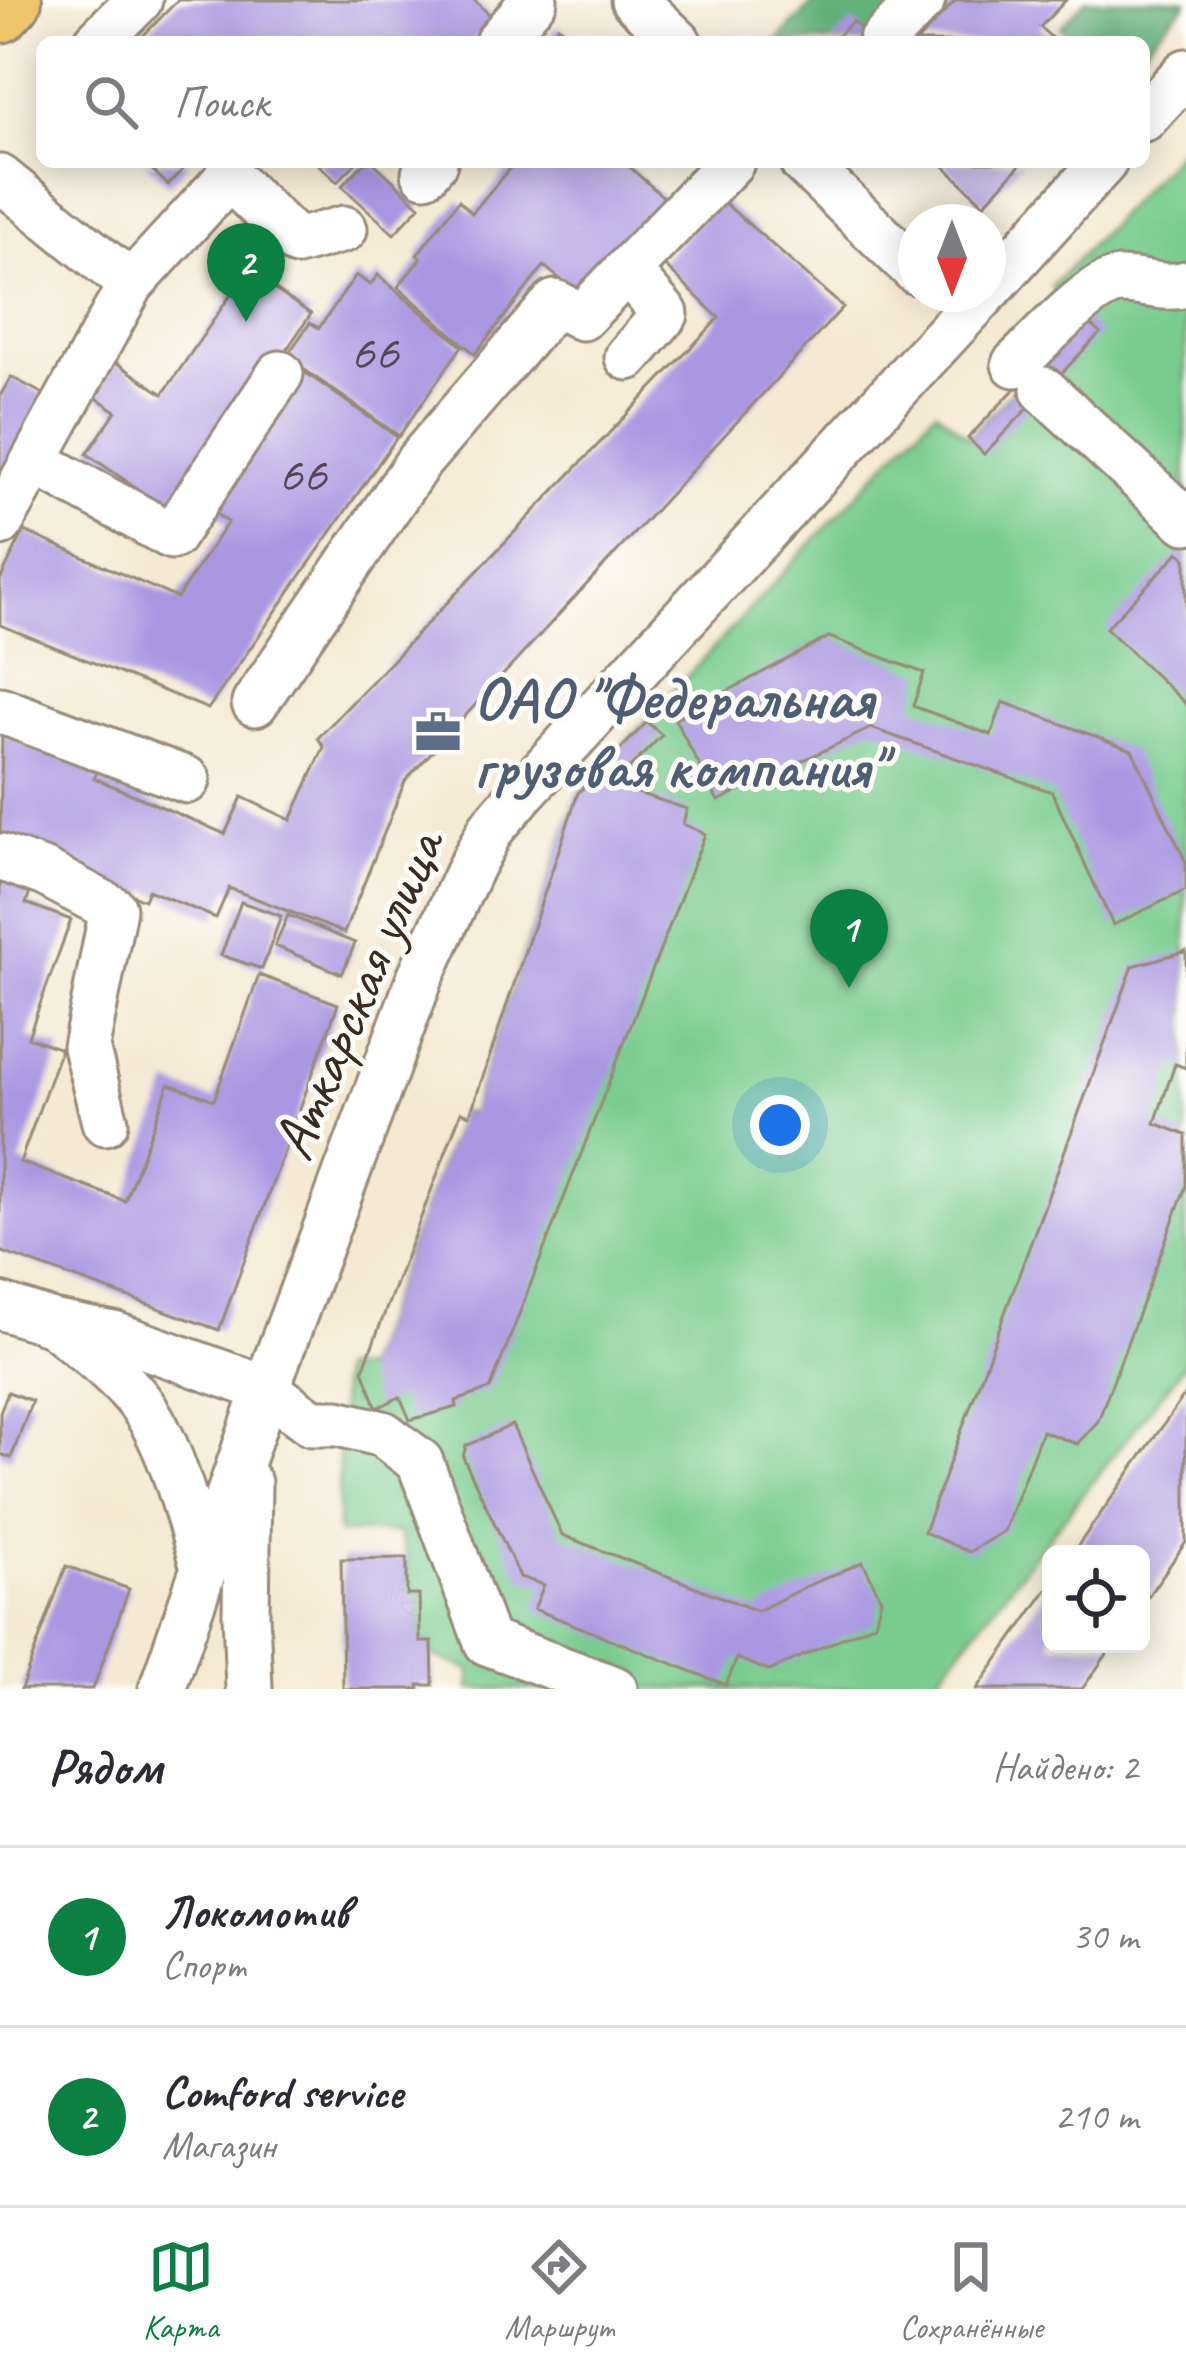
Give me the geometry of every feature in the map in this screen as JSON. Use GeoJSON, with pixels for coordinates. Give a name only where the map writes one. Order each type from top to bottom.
{"type":"FeatureCollection","features":[{"type":"Feature","properties":{"kind":"main road"},"geometry":{"type":"LineString","coordinates":[[0,12],[11,0]]}},
{"type":"Feature","properties":{"kind":"street"},"geometry":{"type":"LineString","coordinates":[[104,36],[139,0]]}},
{"type":"Feature","properties":{"kind":"street"},"geometry":{"type":"LineString","coordinates":[[503,36],[534,0]]}},
{"type":"Feature","properties":{"kind":"street"},"geometry":{"type":"LineString","coordinates":[[634,0],[671,36]]}},
{"type":"Feature","properties":{"kind":"street"},"geometry":{"type":"LineString","coordinates":[[887,36],[922,0]]}},
{"type":"Feature","properties":{"kind":"street"},"geometry":{"type":"LineString","coordinates":[[1150,111],[1186,72]]}},
{"type":"Feature","properties":{"kind":"street"},"geometry":{"type":"LineString","coordinates":[[254,704],[419,461],[555,303],[582,317],[725,168]]}},
{"type":"Feature","properties":{"kind":"street"},"geometry":{"type":"LineString","coordinates":[[808,168],[898,254]]}},
{"type":"Feature","properties":{"kind":"street","name":"Аткарская улица"},"geometry":{"type":"LineString","coordinates":[[1006,261],[1098,168]]}},
{"type":"Feature","properties":{"kind":"street"},"geometry":{"type":"LineString","coordinates":[[0,523],[130,284],[230,177],[297,242],[344,229]]}},
{"type":"Feature","properties":{"kind":"street"},"geometry":{"type":"LineString","coordinates":[[0,178],[130,284]]}},
{"type":"Feature","properties":{"kind":"street"},"geometry":{"type":"LineString","coordinates":[[627,270],[665,314],[628,357]]}},
{"type":"Feature","properties":{"kind":"street"},"geometry":{"type":"LineString","coordinates":[[1029,376],[1096,288],[1119,281],[1174,288],[1186,284]]}},
{"type":"Feature","properties":{"kind":"street","name":"Аткарская улица"},"geometry":{"type":"LineString","coordinates":[[162,1689],[266,1389],[421,975],[491,829],[957,312]]}},
{"type":"Feature","properties":{"kind":"street"},"geometry":{"type":"LineString","coordinates":[[979,312],[1029,376],[1186,521]]}},
{"type":"Feature","properties":{"kind":"street"},"geometry":{"type":"LineString","coordinates":[[34,461],[172,536],[280,374]]}},
{"type":"Feature","properties":{"kind":"street"},"geometry":{"type":"LineString","coordinates":[[0,710],[187,780]]}},
{"type":"Feature","properties":{"kind":"street"},"geometry":{"type":"LineString","coordinates":[[0,857],[45,873],[113,909],[86,1047],[105,1122]]}},
{"type":"Feature","properties":{"kind":"street"},"geometry":{"type":"LineString","coordinates":[[0,1306],[52,1323],[114,1335],[266,1389],[312,1423],[338,1423],[383,1434],[420,1462],[488,1642],[614,1689]]}},
{"type":"Feature","properties":{"kind":"street"},"geometry":{"type":"LineString","coordinates":[[52,1323],[140,1401],[182,1494],[204,1568]]}},
{"type":"Feature","properties":{"kind":"street"},"geometry":{"type":"LineString","coordinates":[[248,1444],[249,1689]]}},
{"type":"Feature","properties":{"kind":"green space"},"geometry":{"type":"Polygon","coordinates":[[[816,0],[908,0],[874,36],[782,36],[816,0]]]}},
{"type":"Feature","properties":{"kind":"green space"},"geometry":{"type":"Polygon","coordinates":[[[1086,0],[1186,0],[1150,41],[1150,36],[1069,36],[1060,27],[1086,0]]]}},
{"type":"Feature","properties":{"kind":"green space"},"geometry":{"type":"Polygon","coordinates":[[[1186,143],[1186,1363],[929,1689],[470,1689],[471,1670],[432,1656],[432,1642],[420,1642],[419,1596],[407,1595],[407,1558],[398,1532],[338,1533],[340,1369],[363,1369],[461,1112],[470,1114],[578,793],[936,410],[968,437],[1082,317],[1051,287],[1186,143]]]}},
{"type":"Feature","properties":{"kind":"building"},"geometry":{"type":"Polygon","coordinates":[[[178,0],[474,0],[495,20],[479,36],[143,36],[178,0]]]}},
{"type":"Feature","properties":{"kind":"building"},"geometry":{"type":"Polygon","coordinates":[[[956,0],[1066,0],[1040,27],[1050,36],[922,36],[956,0]]]}},
{"type":"Feature","properties":{"kind":"building"},"geometry":{"type":"Polygon","coordinates":[[[853,21],[868,36],[837,36],[853,21]]]}},
{"type":"Feature","properties":{"kind":"building"},"geometry":{"type":"Polygon","coordinates":[[[558,26],[570,36],[550,36],[558,26]]]}},
{"type":"Feature","properties":{"kind":"building"},"geometry":{"type":"Polygon","coordinates":[[[150,168],[184,168],[168,185],[150,168]]]}},
{"type":"Feature","properties":{"kind":"building"},"geometry":{"type":"Polygon","coordinates":[[[322,168],[351,168],[337,182],[322,168]]]}},
{"type":"Feature","properties":{"kind":"building"},"geometry":{"type":"Polygon","coordinates":[[[359,168],[379,168],[420,206],[394,234],[342,186],[359,168]]]}},
{"type":"Feature","properties":{"kind":"building"},"geometry":{"type":"Polygon","coordinates":[[[510,168],[631,168],[670,203],[585,299],[544,266],[475,354],[398,287],[459,200],[472,213],[510,168]]]}},
{"type":"Feature","properties":{"kind":"building"},"geometry":{"type":"Polygon","coordinates":[[[946,168],[1017,168],[984,204],[946,168]]]}},
{"type":"Feature","properties":{"kind":"building"},"geometry":{"type":"Polygon","coordinates":[[[719,198],[843,307],[405,781],[344,933],[229,888],[216,918],[148,890],[144,900],[0,840],[2,732],[225,834],[242,797],[291,820],[324,747],[318,738],[719,318],[661,262],[719,198]]]}},
{"type":"Feature","properties":{"kind":"building"},"geometry":{"type":"Polygon","coordinates":[[[247,271],[311,314],[174,514],[87,454],[116,411],[92,395],[114,361],[163,394],[247,271]]]}},
{"type":"Feature","properties":{"kind":"building"},"geometry":{"type":"Polygon","coordinates":[[[356,275],[370,285],[378,275],[462,346],[399,436],[286,357],[310,323],[319,328],[356,275]]]}},
{"type":"Feature","properties":{"kind":"building"},"geometry":{"type":"Polygon","coordinates":[[[1083,317],[1100,333],[984,454],[968,438],[1083,317]]]}},
{"type":"Feature","properties":{"kind":"building"},"geometry":{"type":"Polygon","coordinates":[[[299,368],[397,437],[208,709],[0,625],[0,580],[24,531],[177,598],[228,522],[207,508],[299,368]]]}},
{"type":"Feature","properties":{"kind":"building"},"geometry":{"type":"Polygon","coordinates":[[[11,377],[51,398],[0,492],[0,396],[11,377]]]}},
{"type":"Feature","properties":{"kind":"building"},"geometry":{"type":"Polygon","coordinates":[[[1179,552],[1186,558],[1186,704],[1106,628],[1179,552]]]}},
{"type":"Feature","properties":{"kind":"building"},"geometry":{"type":"Polygon","coordinates":[[[829,637],[924,673],[913,706],[991,735],[1003,702],[1132,750],[1186,862],[1186,890],[1113,925],[1052,792],[871,728],[718,801],[675,719],[829,637]]]}},
{"type":"Feature","properties":{"kind":"building"},"geometry":{"type":"Polygon","coordinates":[[[647,722],[662,735],[613,785],[687,809],[683,824],[705,834],[490,1389],[456,1401],[457,1407],[410,1420],[400,1397],[377,1408],[363,1370],[461,1112],[470,1115],[578,793],[647,722]]]}},
{"type":"Feature","properties":{"kind":"building"},"geometry":{"type":"Polygon","coordinates":[[[0,869],[34,881],[26,903],[71,920],[28,1037],[61,1049],[20,1162],[125,1201],[169,1084],[214,1100],[259,975],[338,1004],[219,1330],[0,1251],[0,869]]]}},
{"type":"Feature","properties":{"kind":"building"},"geometry":{"type":"Polygon","coordinates":[[[241,902],[281,916],[262,969],[221,955],[241,902]]]}},
{"type":"Feature","properties":{"kind":"building"},"geometry":{"type":"Polygon","coordinates":[[[288,915],[355,943],[342,974],[275,946],[288,915]]]}},
{"type":"Feature","properties":{"kind":"building"},"geometry":{"type":"Polygon","coordinates":[[[1186,951],[1186,1068],[1175,1064],[1155,1123],[1186,1135],[1186,1186],[1098,1421],[1077,1444],[1042,1431],[1004,1531],[969,1552],[924,1532],[1133,966],[1186,951]]]}},
{"type":"Feature","properties":{"kind":"building"},"geometry":{"type":"Polygon","coordinates":[[[8,1392],[32,1401],[11,1458],[0,1454],[0,1412],[8,1392]]]}},
{"type":"Feature","properties":{"kind":"building"},"geometry":{"type":"Polygon","coordinates":[[[1186,1393],[1186,1542],[1150,1593],[1150,1545],[1078,1545],[1186,1393]]]}},
{"type":"Feature","properties":{"kind":"building"},"geometry":{"type":"Polygon","coordinates":[[[512,1425],[562,1535],[757,1611],[863,1562],[881,1599],[875,1623],[769,1671],[737,1658],[726,1685],[534,1609],[544,1585],[520,1577],[463,1457],[466,1446],[512,1425]]]}},
{"type":"Feature","properties":{"kind":"building"},"geometry":{"type":"Polygon","coordinates":[[[407,1558],[407,1595],[419,1595],[420,1642],[432,1642],[433,1685],[343,1689],[341,1559],[407,1558]]]}},
{"type":"Feature","properties":{"kind":"building"},"geometry":{"type":"Polygon","coordinates":[[[66,1566],[129,1589],[93,1689],[21,1689],[66,1566]]]}},
{"type":"Feature","properties":{"kind":"building"},"geometry":{"type":"Polygon","coordinates":[[[1042,1597],[1042,1653],[1108,1653],[1082,1689],[977,1689],[1042,1597]]]}},
{"type":"Feature","properties":{"kind":"place","name":"Comford service"},"geometry":{"type":"Point","coordinates":[246,322]}},
{"type":"Feature","properties":{"kind":"place","name":"ОАО \"Федеральная грузовая компания\""},"geometry":{"type":"Point","coordinates":[438,732]}},
{"type":"Feature","properties":{"kind":"place","name":"Локомотив"},"geometry":{"type":"Point","coordinates":[849,988]}}]}
